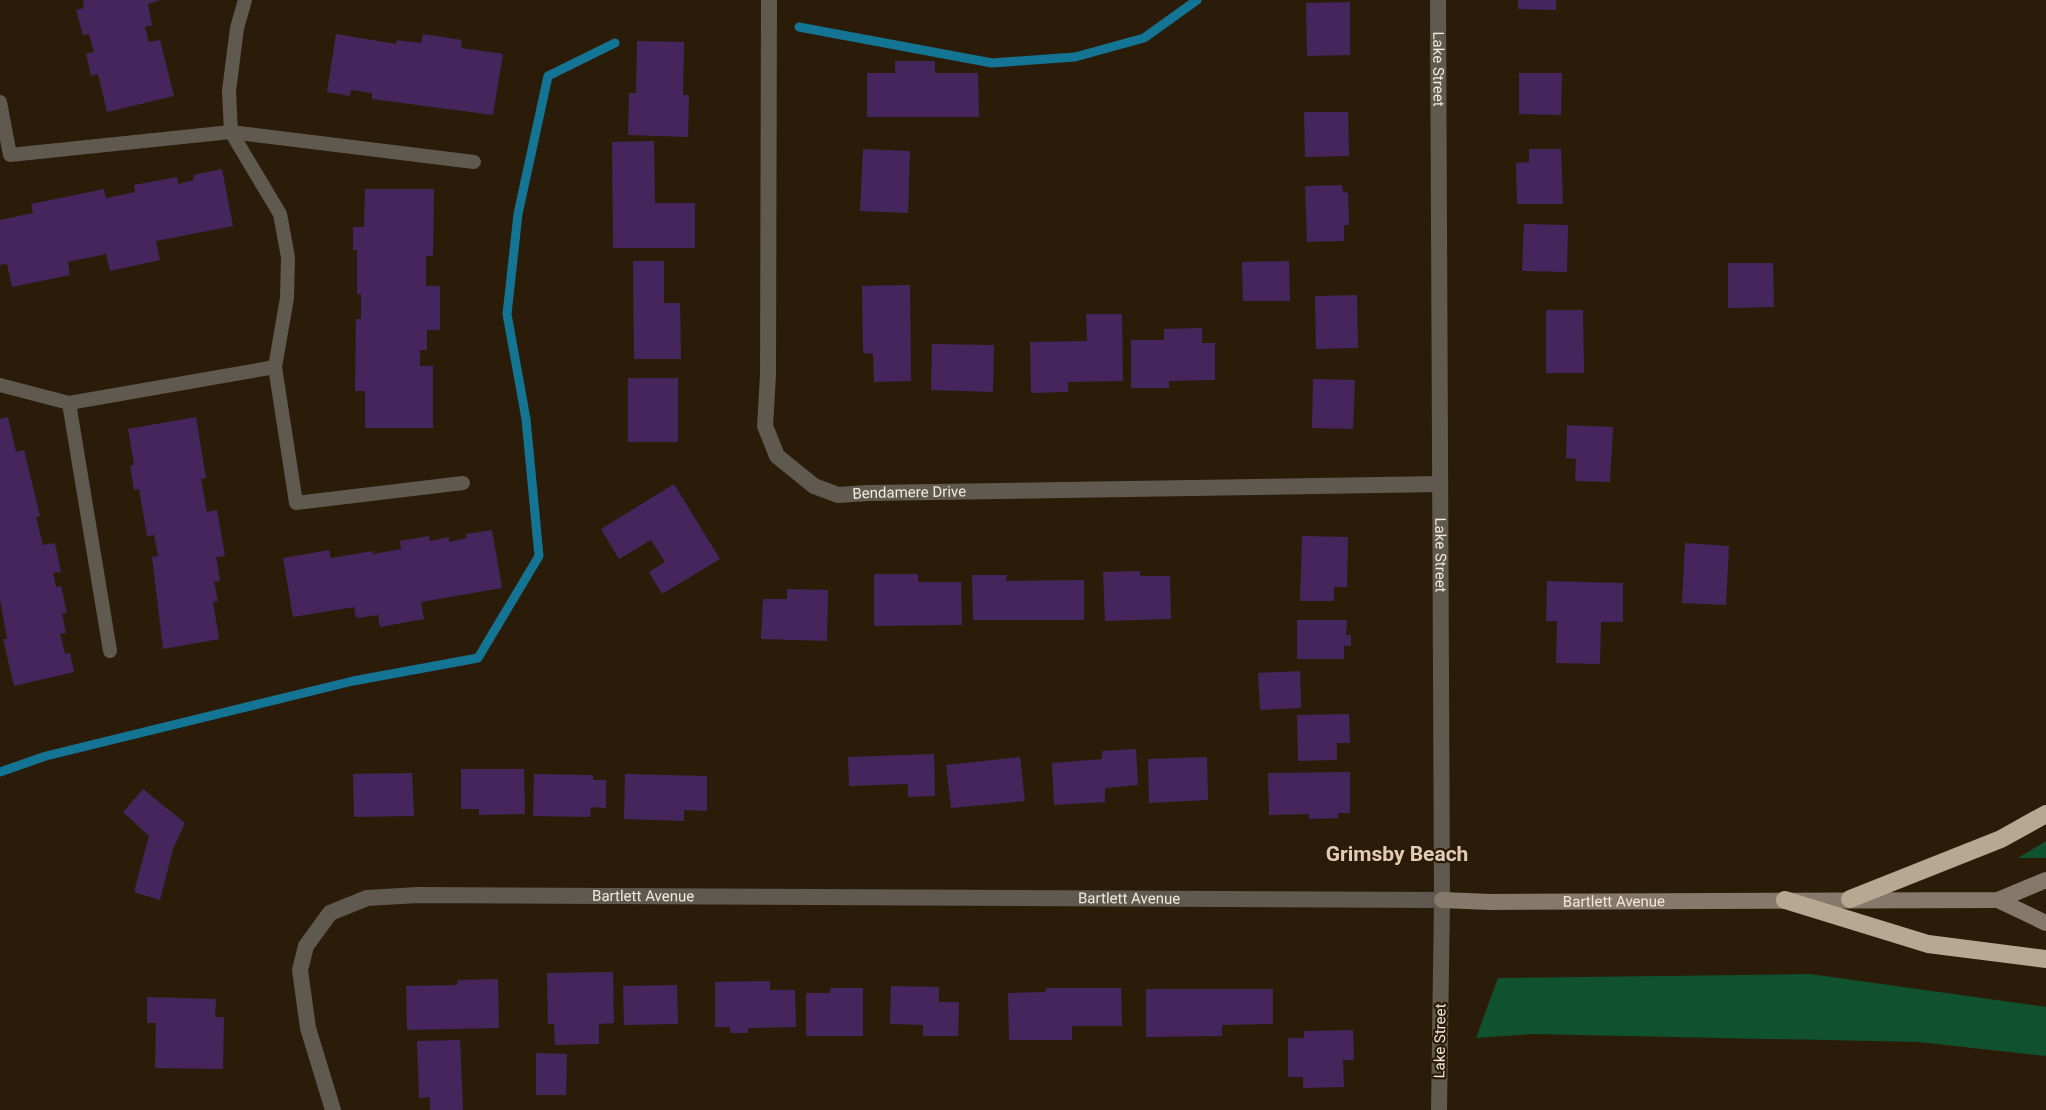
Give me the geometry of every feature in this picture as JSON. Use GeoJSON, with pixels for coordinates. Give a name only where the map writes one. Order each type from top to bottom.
{"type":"FeatureCollection","features":[{"type":"Feature","properties":{"kind":"highway"},"geometry":{"type":"LineString","coordinates":[[1850,899],[2001,839],[2046,814]]}},
{"type":"Feature","properties":{"kind":"highway"},"geometry":{"type":"LineString","coordinates":[[1785,900],[1928,944],[2046,959]]}},
{"type":"Feature","properties":{"kind":"main road","name":"Bartlett Avenue"},"geometry":{"type":"LineString","coordinates":[[1442,900],[1503,902],[1998,900],[2046,880]]}},
{"type":"Feature","properties":{"kind":"main road","name":"Bartlett Avenue"},"geometry":{"type":"LineString","coordinates":[[1998,900],[2046,923]]}},
{"type":"Feature","properties":{"kind":"street","name":"Bendamere Drive"},"geometry":{"type":"LineString","coordinates":[[769,0],[768,375],[765,426],[777,456],[814,486],[838,495],[1440,484]]}},
{"type":"Feature","properties":{"kind":"street","name":"Lake Street"},"geometry":{"type":"LineString","coordinates":[[1438,0],[1442,900],[1439,1110]]}},
{"type":"Feature","properties":{"kind":"street","name":"Bartlett Avenue"},"geometry":{"type":"LineString","coordinates":[[333,1110],[308,1028],[300,970],[306,946],[330,912],[367,898],[1442,900]]}},
{"type":"Feature","properties":{"kind":"lane"},"geometry":{"type":"LineString","coordinates":[[245,0],[237,28],[229,91],[231,132],[279,214],[288,257],[287,298],[274,368],[296,503],[463,483]]}},
{"type":"Feature","properties":{"kind":"lane"},"geometry":{"type":"LineString","coordinates":[[0,102],[10,155],[231,132],[474,162]]}},
{"type":"Feature","properties":{"kind":"lane"},"geometry":{"type":"LineString","coordinates":[[0,385],[69,403],[274,368]]}},
{"type":"Feature","properties":{"kind":"lane"},"geometry":{"type":"LineString","coordinates":[[69,403],[110,651]]}},
{"type":"Feature","properties":{"kind":"green space"},"geometry":{"type":"Polygon","coordinates":[[[2046,841],[2046,858],[2018,858],[2046,841]]]}},
{"type":"Feature","properties":{"kind":"green space"},"geometry":{"type":"Polygon","coordinates":[[[1810,974],[2046,1007],[2046,1056],[1919,1042],[1532,1034],[1476,1038],[1498,978],[1810,974]]]}},
{"type":"Feature","properties":{"kind":"building"},"geometry":{"type":"Polygon","coordinates":[[[83,0],[161,0],[148,4],[152,25],[145,27],[149,42],[160,40],[174,96],[107,112],[98,74],[91,76],[86,54],[94,52],[89,34],[83,35],[76,10],[84,8],[83,0]]]}},
{"type":"Feature","properties":{"kind":"building"},"geometry":{"type":"Polygon","coordinates":[[[1518,0],[1556,0],[1556,10],[1518,9],[1518,0]]]}},
{"type":"Feature","properties":{"kind":"building"},"geometry":{"type":"Polygon","coordinates":[[[1350,2],[1350,55],[1307,56],[1306,3],[1350,2]]]}},
{"type":"Feature","properties":{"kind":"building"},"geometry":{"type":"Polygon","coordinates":[[[336,34],[396,44],[397,40],[421,43],[423,34],[462,40],[461,48],[503,54],[493,115],[372,99],[372,93],[351,90],[350,96],[327,92],[336,34]]]}},
{"type":"Feature","properties":{"kind":"building"},"geometry":{"type":"Polygon","coordinates":[[[637,41],[684,42],[683,95],[689,95],[688,137],[628,135],[629,93],[636,93],[637,41]]]}},
{"type":"Feature","properties":{"kind":"building"},"geometry":{"type":"Polygon","coordinates":[[[895,61],[935,61],[935,73],[978,73],[979,117],[867,117],[867,73],[895,73],[895,61]]]}},
{"type":"Feature","properties":{"kind":"building"},"geometry":{"type":"Polygon","coordinates":[[[1519,73],[1562,73],[1561,115],[1519,114],[1519,73]]]}},
{"type":"Feature","properties":{"kind":"building"},"geometry":{"type":"Polygon","coordinates":[[[1304,112],[1348,112],[1349,156],[1305,157],[1304,112]]]}},
{"type":"Feature","properties":{"kind":"building"},"geometry":{"type":"Polygon","coordinates":[[[654,141],[655,203],[695,203],[695,248],[613,248],[612,142],[654,141]]]}},
{"type":"Feature","properties":{"kind":"building"},"geometry":{"type":"Polygon","coordinates":[[[863,149],[910,151],[908,213],[860,211],[863,149]]]}},
{"type":"Feature","properties":{"kind":"building"},"geometry":{"type":"Polygon","coordinates":[[[1529,149],[1561,149],[1563,204],[1517,204],[1516,163],[1529,162],[1529,149]]]}},
{"type":"Feature","properties":{"kind":"building"},"geometry":{"type":"Polygon","coordinates":[[[222,169],[233,226],[156,241],[160,260],[110,271],[106,254],[68,262],[70,275],[12,287],[7,264],[0,265],[0,220],[33,213],[31,204],[104,189],[106,198],[135,192],[134,185],[177,177],[178,184],[194,180],[193,175],[222,169]]]}},
{"type":"Feature","properties":{"kind":"building"},"geometry":{"type":"Polygon","coordinates":[[[1342,185],[1343,193],[1348,192],[1349,225],[1344,225],[1344,241],[1307,242],[1305,186],[1342,185]]]}},
{"type":"Feature","properties":{"kind":"building"},"geometry":{"type":"Polygon","coordinates":[[[365,189],[434,189],[433,256],[426,256],[426,286],[440,286],[440,330],[427,330],[427,350],[420,350],[420,366],[433,366],[433,428],[365,428],[365,391],[355,391],[356,319],[361,319],[361,294],[357,294],[357,250],[353,250],[353,227],[364,227],[365,189]]]}},
{"type":"Feature","properties":{"kind":"building"},"geometry":{"type":"Polygon","coordinates":[[[1524,224],[1568,225],[1567,272],[1522,271],[1524,224]]]}},
{"type":"Feature","properties":{"kind":"building"},"geometry":{"type":"Polygon","coordinates":[[[633,261],[664,261],[664,303],[680,303],[681,359],[634,359],[633,261]]]}},
{"type":"Feature","properties":{"kind":"building"},"geometry":{"type":"Polygon","coordinates":[[[1289,261],[1290,301],[1243,301],[1242,262],[1289,261]]]}},
{"type":"Feature","properties":{"kind":"building"},"geometry":{"type":"Polygon","coordinates":[[[1728,263],[1773,263],[1774,307],[1728,308],[1728,263]]]}},
{"type":"Feature","properties":{"kind":"building"},"geometry":{"type":"Polygon","coordinates":[[[910,285],[911,381],[874,382],[873,354],[863,353],[862,286],[910,285]]]}},
{"type":"Feature","properties":{"kind":"building"},"geometry":{"type":"Polygon","coordinates":[[[1357,295],[1358,348],[1316,349],[1315,296],[1357,295]]]}},
{"type":"Feature","properties":{"kind":"building"},"geometry":{"type":"Polygon","coordinates":[[[1546,310],[1583,310],[1584,373],[1546,373],[1546,310]]]}},
{"type":"Feature","properties":{"kind":"building"},"geometry":{"type":"Polygon","coordinates":[[[1086,314],[1122,314],[1123,381],[1068,382],[1068,392],[1031,393],[1030,342],[1087,341],[1086,314]]]}},
{"type":"Feature","properties":{"kind":"building"},"geometry":{"type":"Polygon","coordinates":[[[1202,328],[1202,343],[1215,343],[1215,380],[1169,381],[1169,388],[1131,388],[1131,340],[1164,340],[1164,329],[1202,328]]]}},
{"type":"Feature","properties":{"kind":"building"},"geometry":{"type":"Polygon","coordinates":[[[932,344],[994,345],[993,392],[931,390],[932,344]]]}},
{"type":"Feature","properties":{"kind":"building"},"geometry":{"type":"Polygon","coordinates":[[[628,378],[678,378],[678,442],[628,442],[628,378]]]}},
{"type":"Feature","properties":{"kind":"building"},"geometry":{"type":"Polygon","coordinates":[[[1313,379],[1355,380],[1353,429],[1312,428],[1313,379]]]}},
{"type":"Feature","properties":{"kind":"building"},"geometry":{"type":"Polygon","coordinates":[[[8,417],[16,452],[24,450],[40,516],[36,517],[43,545],[55,543],[61,572],[53,573],[56,587],[61,586],[67,613],[62,614],[66,633],[60,634],[65,654],[70,653],[74,672],[14,686],[3,639],[7,639],[0,599],[0,419],[8,417]]]}},
{"type":"Feature","properties":{"kind":"building"},"geometry":{"type":"Polygon","coordinates":[[[196,417],[206,478],[201,479],[207,512],[217,510],[225,556],[216,557],[220,581],[214,582],[218,601],[213,602],[219,639],[163,649],[152,557],[158,556],[154,535],[147,536],[139,489],[134,490],[130,466],[134,465],[128,429],[196,417]]]}},
{"type":"Feature","properties":{"kind":"building"},"geometry":{"type":"Polygon","coordinates":[[[1567,425],[1613,427],[1610,482],[1575,481],[1576,459],[1566,458],[1567,425]]]}},
{"type":"Feature","properties":{"kind":"building"},"geometry":{"type":"Polygon","coordinates":[[[674,484],[720,559],[662,594],[649,572],[665,562],[651,540],[619,559],[601,529],[674,484]]]}},
{"type":"Feature","properties":{"kind":"building"},"geometry":{"type":"Polygon","coordinates":[[[492,530],[502,588],[421,602],[424,619],[380,627],[378,615],[356,618],[354,607],[293,617],[283,558],[329,550],[331,558],[373,551],[373,554],[401,549],[400,541],[429,536],[430,541],[449,537],[449,542],[467,538],[466,534],[492,530]]]}},
{"type":"Feature","properties":{"kind":"building"},"geometry":{"type":"Polygon","coordinates":[[[1302,536],[1348,537],[1347,587],[1334,587],[1334,601],[1300,601],[1302,536]]]}},
{"type":"Feature","properties":{"kind":"building"},"geometry":{"type":"Polygon","coordinates":[[[1685,543],[1729,546],[1726,605],[1682,603],[1685,543]]]}},
{"type":"Feature","properties":{"kind":"building"},"geometry":{"type":"Polygon","coordinates":[[[1140,571],[1140,576],[1170,576],[1171,619],[1105,621],[1103,572],[1140,571]]]}},
{"type":"Feature","properties":{"kind":"building"},"geometry":{"type":"Polygon","coordinates":[[[874,574],[918,574],[918,582],[961,582],[962,625],[874,626],[874,574]]]}},
{"type":"Feature","properties":{"kind":"building"},"geometry":{"type":"Polygon","coordinates":[[[972,575],[1007,575],[1006,581],[1084,580],[1084,620],[973,620],[972,575]]]}},
{"type":"Feature","properties":{"kind":"building"},"geometry":{"type":"Polygon","coordinates":[[[1547,581],[1623,583],[1623,622],[1601,622],[1600,664],[1556,663],[1557,621],[1546,621],[1547,581]]]}},
{"type":"Feature","properties":{"kind":"building"},"geometry":{"type":"Polygon","coordinates":[[[787,589],[828,590],[827,641],[761,639],[763,599],[787,599],[787,589]]]}},
{"type":"Feature","properties":{"kind":"building"},"geometry":{"type":"Polygon","coordinates":[[[1297,620],[1347,620],[1346,635],[1351,635],[1351,646],[1344,646],[1344,659],[1297,659],[1297,620]]]}},
{"type":"Feature","properties":{"kind":"building"},"geometry":{"type":"Polygon","coordinates":[[[1300,671],[1301,708],[1260,710],[1258,673],[1300,671]]]}},
{"type":"Feature","properties":{"kind":"building"},"geometry":{"type":"Polygon","coordinates":[[[1349,714],[1350,743],[1337,743],[1337,760],[1298,761],[1297,715],[1349,714]]]}},
{"type":"Feature","properties":{"kind":"building"},"geometry":{"type":"Polygon","coordinates":[[[1136,749],[1138,785],[1105,788],[1105,802],[1054,805],[1052,763],[1102,759],[1102,751],[1136,749]]]}},
{"type":"Feature","properties":{"kind":"building"},"geometry":{"type":"Polygon","coordinates":[[[934,754],[935,796],[908,797],[908,784],[849,786],[848,757],[934,754]]]}},
{"type":"Feature","properties":{"kind":"building"},"geometry":{"type":"Polygon","coordinates":[[[1020,757],[1025,801],[951,808],[946,765],[1020,757]]]}},
{"type":"Feature","properties":{"kind":"building"},"geometry":{"type":"Polygon","coordinates":[[[1207,757],[1208,800],[1149,803],[1148,759],[1207,757]]]}},
{"type":"Feature","properties":{"kind":"building"},"geometry":{"type":"Polygon","coordinates":[[[461,769],[524,769],[525,814],[479,815],[479,809],[461,809],[461,769]]]}},
{"type":"Feature","properties":{"kind":"building"},"geometry":{"type":"Polygon","coordinates":[[[1350,772],[1350,813],[1338,813],[1338,818],[1309,819],[1309,814],[1269,815],[1268,773],[1350,772]]]}},
{"type":"Feature","properties":{"kind":"building"},"geometry":{"type":"Polygon","coordinates":[[[412,773],[414,816],[354,817],[353,774],[412,773]]]}},
{"type":"Feature","properties":{"kind":"building"},"geometry":{"type":"Polygon","coordinates":[[[534,774],[593,775],[593,780],[606,780],[606,808],[591,807],[590,817],[533,816],[534,774]]]}},
{"type":"Feature","properties":{"kind":"building"},"geometry":{"type":"Polygon","coordinates":[[[625,774],[707,776],[707,811],[684,810],[684,821],[624,819],[625,774]]]}},
{"type":"Feature","properties":{"kind":"building"},"geometry":{"type":"Polygon","coordinates":[[[143,789],[185,823],[173,849],[160,900],[134,892],[149,836],[123,812],[143,789]]]}},
{"type":"Feature","properties":{"kind":"building"},"geometry":{"type":"Polygon","coordinates":[[[613,972],[614,1023],[599,1024],[599,1044],[555,1045],[554,1024],[548,1024],[547,973],[613,972]]]}},
{"type":"Feature","properties":{"kind":"building"},"geometry":{"type":"Polygon","coordinates":[[[498,979],[499,1028],[407,1030],[406,986],[457,985],[458,980],[498,979]]]}},
{"type":"Feature","properties":{"kind":"building"},"geometry":{"type":"Polygon","coordinates":[[[770,981],[770,990],[795,990],[796,1027],[748,1028],[748,1033],[730,1033],[730,1027],[715,1027],[715,982],[770,981]]]}},
{"type":"Feature","properties":{"kind":"building"},"geometry":{"type":"Polygon","coordinates":[[[677,985],[678,1024],[624,1025],[623,986],[677,985]]]}},
{"type":"Feature","properties":{"kind":"building"},"geometry":{"type":"Polygon","coordinates":[[[891,986],[939,987],[939,1002],[959,1002],[958,1036],[923,1036],[923,1025],[890,1024],[891,986]]]}},
{"type":"Feature","properties":{"kind":"building"},"geometry":{"type":"Polygon","coordinates":[[[830,988],[863,988],[863,1036],[806,1036],[806,993],[830,993],[830,988]]]}},
{"type":"Feature","properties":{"kind":"building"},"geometry":{"type":"Polygon","coordinates":[[[1046,988],[1121,988],[1122,1026],[1072,1026],[1072,1040],[1009,1040],[1008,993],[1045,992],[1046,988]]]}},
{"type":"Feature","properties":{"kind":"building"},"geometry":{"type":"Polygon","coordinates":[[[1146,989],[1273,989],[1273,1024],[1222,1025],[1222,1036],[1146,1037],[1146,989]]]}},
{"type":"Feature","properties":{"kind":"building"},"geometry":{"type":"Polygon","coordinates":[[[147,997],[216,999],[215,1017],[224,1017],[223,1069],[155,1068],[156,1023],[147,1023],[147,997]]]}},
{"type":"Feature","properties":{"kind":"building"},"geometry":{"type":"Polygon","coordinates":[[[1353,1030],[1354,1060],[1343,1060],[1344,1087],[1303,1088],[1303,1077],[1288,1077],[1288,1038],[1304,1038],[1304,1031],[1353,1030]]]}},
{"type":"Feature","properties":{"kind":"building"},"geometry":{"type":"Polygon","coordinates":[[[460,1040],[463,1110],[430,1110],[430,1097],[419,1098],[417,1041],[460,1040]]]}},
{"type":"Feature","properties":{"kind":"building"},"geometry":{"type":"Polygon","coordinates":[[[536,1053],[567,1054],[566,1095],[536,1095],[536,1053]]]}},
{"type":"Feature","properties":{"kind":"waterway"},"geometry":{"type":"LineString","coordinates":[[799,27],[992,63],[1075,57],[1144,38],[1197,0]]}},
{"type":"Feature","properties":{"kind":"waterway"},"geometry":{"type":"LineString","coordinates":[[0,772],[46,756],[353,681],[478,658],[539,556],[526,419],[507,314],[518,214],[548,76],[615,43]]}},
{"type":"Feature","properties":{"kind":"district","name":"Grimsby Beach"},"geometry":{"type":"Point","coordinates":[1397,854]}}]}
